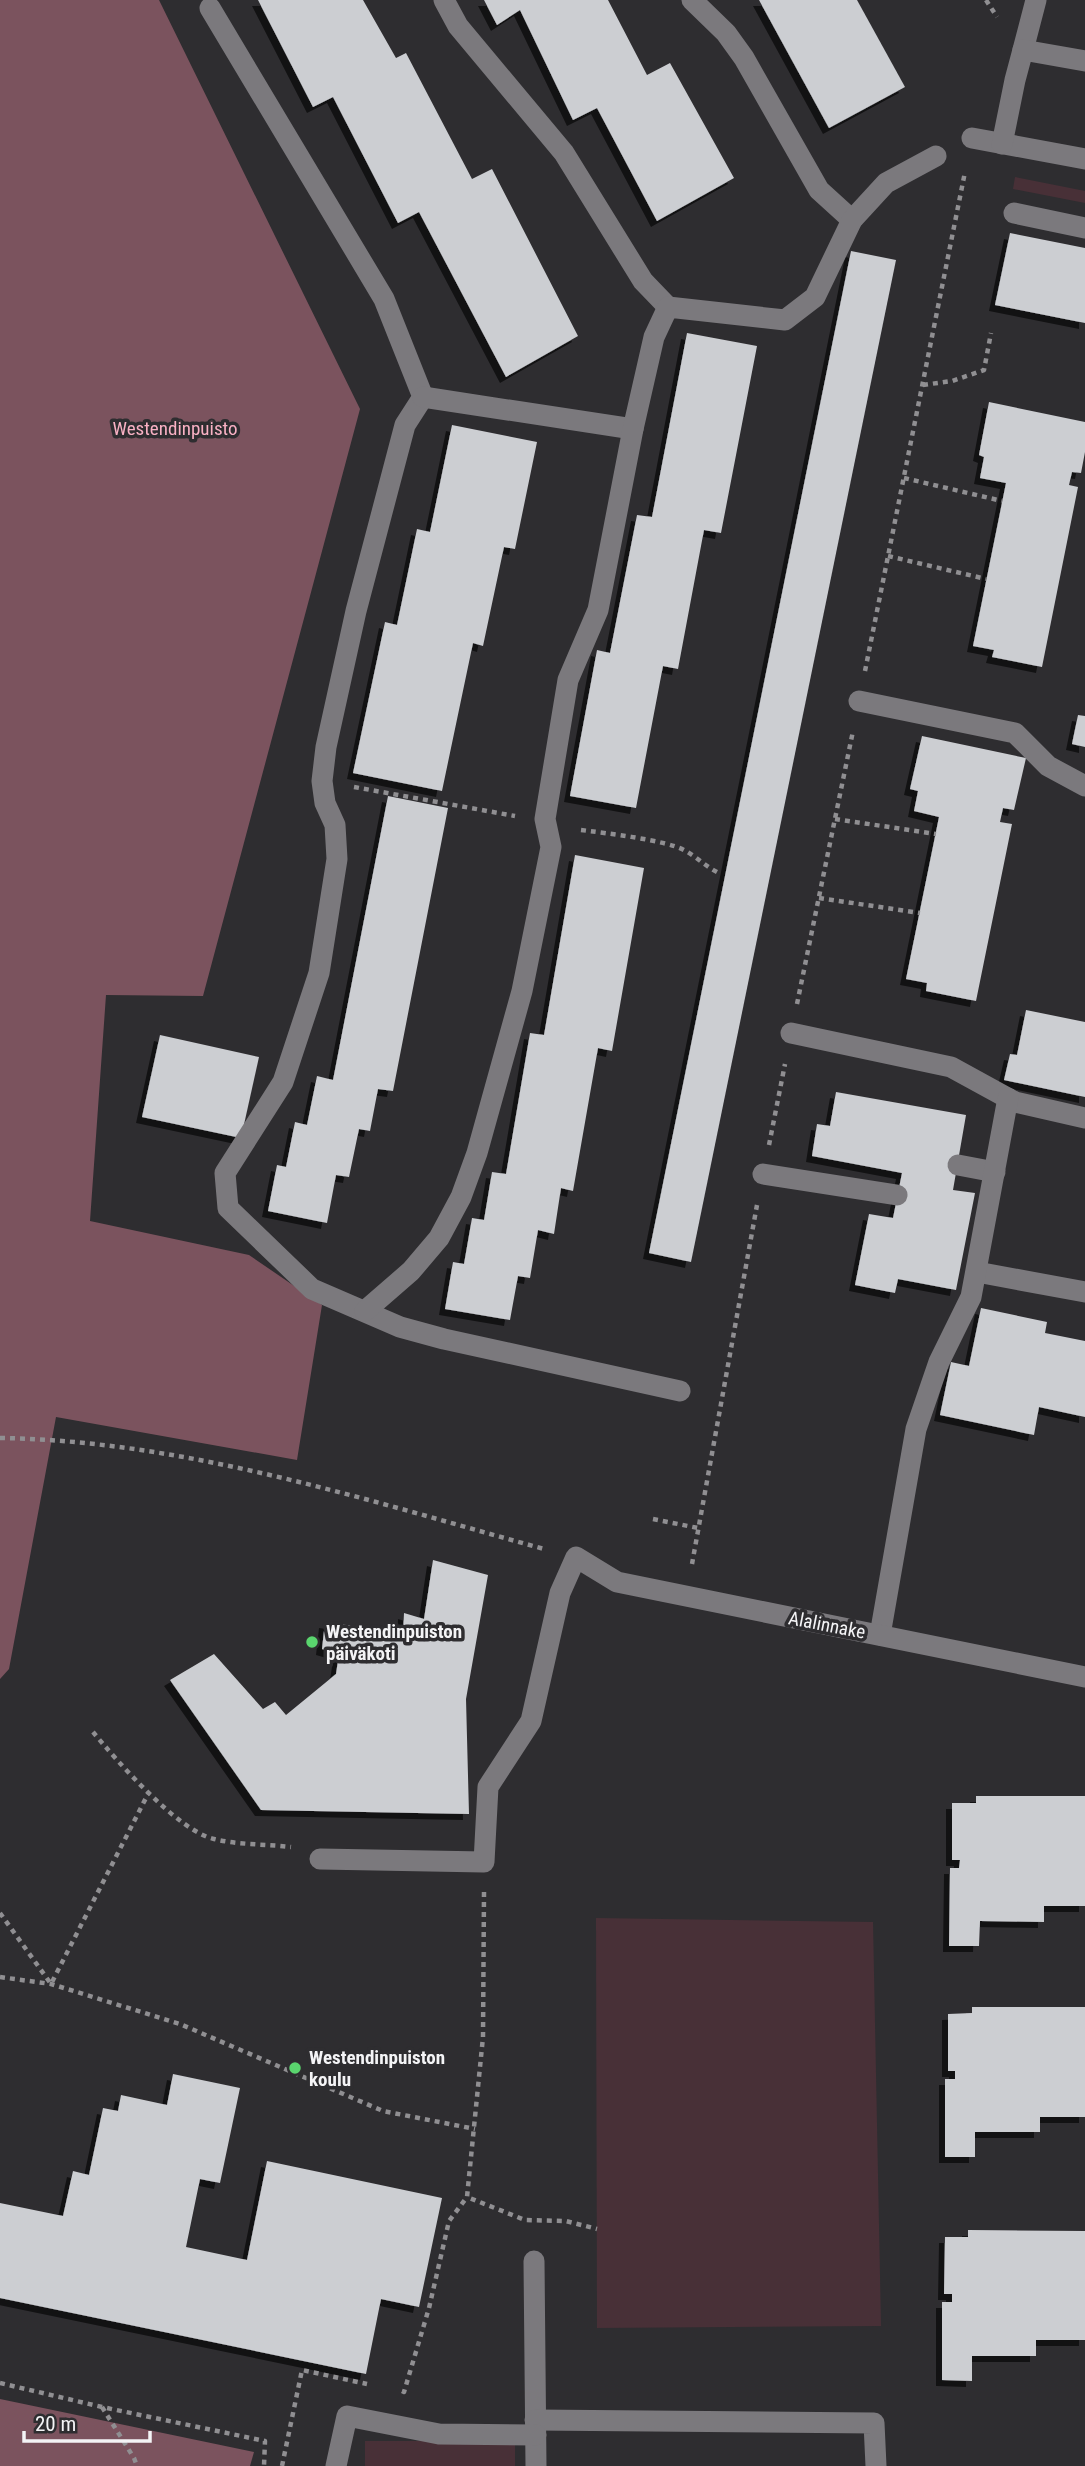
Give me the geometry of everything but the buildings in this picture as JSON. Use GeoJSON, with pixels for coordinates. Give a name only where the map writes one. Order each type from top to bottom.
{"type":"FeatureCollection","features":[{"type":"Feature","properties":{"kind":"street"},"geometry":{"type":"LineString","coordinates":[[443,0],[458,26],[564,153],[643,281],[668,307],[785,320],[814,296],[852,220],[886,183],[936,156]]}},
{"type":"Feature","properties":{"kind":"street"},"geometry":{"type":"LineString","coordinates":[[692,0],[726,33],[744,58],[819,190],[852,220]]}},
{"type":"Feature","properties":{"kind":"street"},"geometry":{"type":"LineString","coordinates":[[1002,144],[1036,0]]}},
{"type":"Feature","properties":{"kind":"street"},"geometry":{"type":"LineString","coordinates":[[210,8],[384,299],[422,397]]}},
{"type":"Feature","properties":{"kind":"street"},"geometry":{"type":"LineString","coordinates":[[1023,50],[1085,61]]}},
{"type":"Feature","properties":{"kind":"street"},"geometry":{"type":"LineString","coordinates":[[972,138],[1085,159]]}},
{"type":"Feature","properties":{"kind":"street"},"geometry":{"type":"LineString","coordinates":[[1014,213],[1085,228]]}},
{"type":"Feature","properties":{"kind":"street"},"geometry":{"type":"LineString","coordinates":[[365,1311],[411,1271],[439,1238],[461,1197],[477,1153],[522,991],[551,848],[545,818],[568,680],[598,610],[654,337],[668,307]]}},
{"type":"Feature","properties":{"kind":"street"},"geometry":{"type":"LineString","coordinates":[[422,397],[633,429]]}},
{"type":"Feature","properties":{"kind":"street"},"geometry":{"type":"LineString","coordinates":[[422,397],[405,425],[356,611],[326,747],[321,781],[335,825],[337,859],[319,973],[283,1082],[225,1173],[228,1208],[312,1289],[400,1327],[680,1391]]}},
{"type":"Feature","properties":{"kind":"street"},"geometry":{"type":"LineString","coordinates":[[859,701],[1015,733],[1048,766],[1085,786]]}},
{"type":"Feature","properties":{"kind":"street"},"geometry":{"type":"LineString","coordinates":[[792,1033],[951,1067],[1008,1098],[1085,1118]]}},
{"type":"Feature","properties":{"kind":"street"},"geometry":{"type":"LineString","coordinates":[[880,1635],[916,1429],[939,1362],[971,1297],[1008,1098]]}},
{"type":"Feature","properties":{"kind":"street"},"geometry":{"type":"LineString","coordinates":[[958,1165],[995,1172]]}},
{"type":"Feature","properties":{"kind":"street"},"geometry":{"type":"LineString","coordinates":[[762,1174],[897,1195]]}},
{"type":"Feature","properties":{"kind":"street"},"geometry":{"type":"LineString","coordinates":[[977,1272],[1085,1292]]}},
{"type":"Feature","properties":{"kind":"street"},"geometry":{"type":"LineString","coordinates":[[320,1859],[484,1862],[488,1787],[530,1720],[560,1593],[576,1557]]}},
{"type":"Feature","properties":{"kind":"street","name":"Alalinnake"},"geometry":{"type":"LineString","coordinates":[[576,1557],[617,1582],[1085,1677]]}},
{"type":"Feature","properties":{"kind":"street"},"geometry":{"type":"LineString","coordinates":[[534,2262],[536,2466]]}},
{"type":"Feature","properties":{"kind":"street"},"geometry":{"type":"LineString","coordinates":[[336,2466],[346,2416],[439,2434],[536,2427],[874,2423],[876,2466]]}},
{"type":"Feature","properties":{"kind":"path"},"geometry":{"type":"LineString","coordinates":[[692,1564],[762,1174],[972,138]]}},
{"type":"Feature","properties":{"kind":"path"},"geometry":{"type":"LineString","coordinates":[[923,385],[952,381],[984,370],[990,333]]}},
{"type":"Feature","properties":{"kind":"path"},"geometry":{"type":"LineString","coordinates":[[904,478],[1002,501]]}},
{"type":"Feature","properties":{"kind":"path"},"geometry":{"type":"LineString","coordinates":[[888,556],[986,579]]}},
{"type":"Feature","properties":{"kind":"path"},"geometry":{"type":"LineString","coordinates":[[348,786],[496,812]]}},
{"type":"Feature","properties":{"kind":"path"},"geometry":{"type":"LineString","coordinates":[[835,819],[936,834]]}},
{"type":"Feature","properties":{"kind":"path"},"geometry":{"type":"LineString","coordinates":[[593,832],[685,850],[708,868],[721,874]]}},
{"type":"Feature","properties":{"kind":"path"},"geometry":{"type":"LineString","coordinates":[[819,898],[920,912]]}},
{"type":"Feature","properties":{"kind":"path"},"geometry":{"type":"LineString","coordinates":[[0,1437],[56,1439],[187,1456],[309,1485],[576,1557]]}},
{"type":"Feature","properties":{"kind":"path"},"geometry":{"type":"LineString","coordinates":[[653,1519],[698,1528]]}},
{"type":"Feature","properties":{"kind":"path"},"geometry":{"type":"LineString","coordinates":[[93,1732],[130,1775],[190,1827],[213,1839],[293,1847],[320,1859]]}},
{"type":"Feature","properties":{"kind":"path"},"geometry":{"type":"LineString","coordinates":[[51,1984],[149,1792]]}},
{"type":"Feature","properties":{"kind":"path"},"geometry":{"type":"LineString","coordinates":[[392,2389],[404,2392],[429,2308],[449,2221],[467,2197],[483,2037],[484,1862]]}},
{"type":"Feature","properties":{"kind":"path"},"geometry":{"type":"LineString","coordinates":[[0,1913],[51,1984]]}},
{"type":"Feature","properties":{"kind":"path"},"geometry":{"type":"LineString","coordinates":[[0,1977],[51,1984],[180,2024],[383,2111],[475,2129]]}},
{"type":"Feature","properties":{"kind":"path"},"geometry":{"type":"LineString","coordinates":[[467,2197],[525,2220],[565,2221],[597,2230]]}},
{"type":"Feature","properties":{"kind":"path"},"geometry":{"type":"LineString","coordinates":[[282,2466],[302,2370],[379,2386]]}},
{"type":"Feature","properties":{"kind":"path"},"geometry":{"type":"LineString","coordinates":[[0,2383],[265,2441],[264,2466]]}},
{"type":"Feature","properties":{"kind":"path"},"geometry":{"type":"LineString","coordinates":[[102,2407],[135,2458],[137,2466]]}},
{"type":"Feature","properties":{"kind":"shaded area"},"geometry":{"type":"Polygon","coordinates":[[[1015,177],[1085,191],[1085,203],[1013,189],[1015,177]]]}},
{"type":"Feature","properties":{"kind":"shaded area"},"geometry":{"type":"Polygon","coordinates":[[[596,1918],[873,1922],[881,2326],[597,2328],[596,1918]]]}},
{"type":"Feature","properties":{"kind":"shaded area"},"geometry":{"type":"Polygon","coordinates":[[[365,2441],[515,2441],[515,2466],[365,2466],[365,2441]]]}},
{"type":"Feature","properties":{"kind":"green space","name":"Westendinpuisto"},"geometry":{"type":"Polygon","coordinates":[[[0,0],[159,0],[360,409],[203,996],[106,995],[90,1221],[249,1255],[322,1305],[297,1460],[56,1417],[9,1669],[0,1679],[0,0]]]}},
{"type":"Feature","properties":{"kind":"green space"},"geometry":{"type":"Polygon","coordinates":[[[0,2399],[254,2452],[250,2466],[0,2466],[0,2399]]]}},
{"type":"Feature","properties":{"kind":"place","name":"Westendinpuiston päiväkoti"},"geometry":{"type":"Point","coordinates":[312,1642]}},
{"type":"Feature","properties":{"kind":"place","name":"Westendinpuiston koulu"},"geometry":{"type":"Point","coordinates":[295,2068]}}]}
